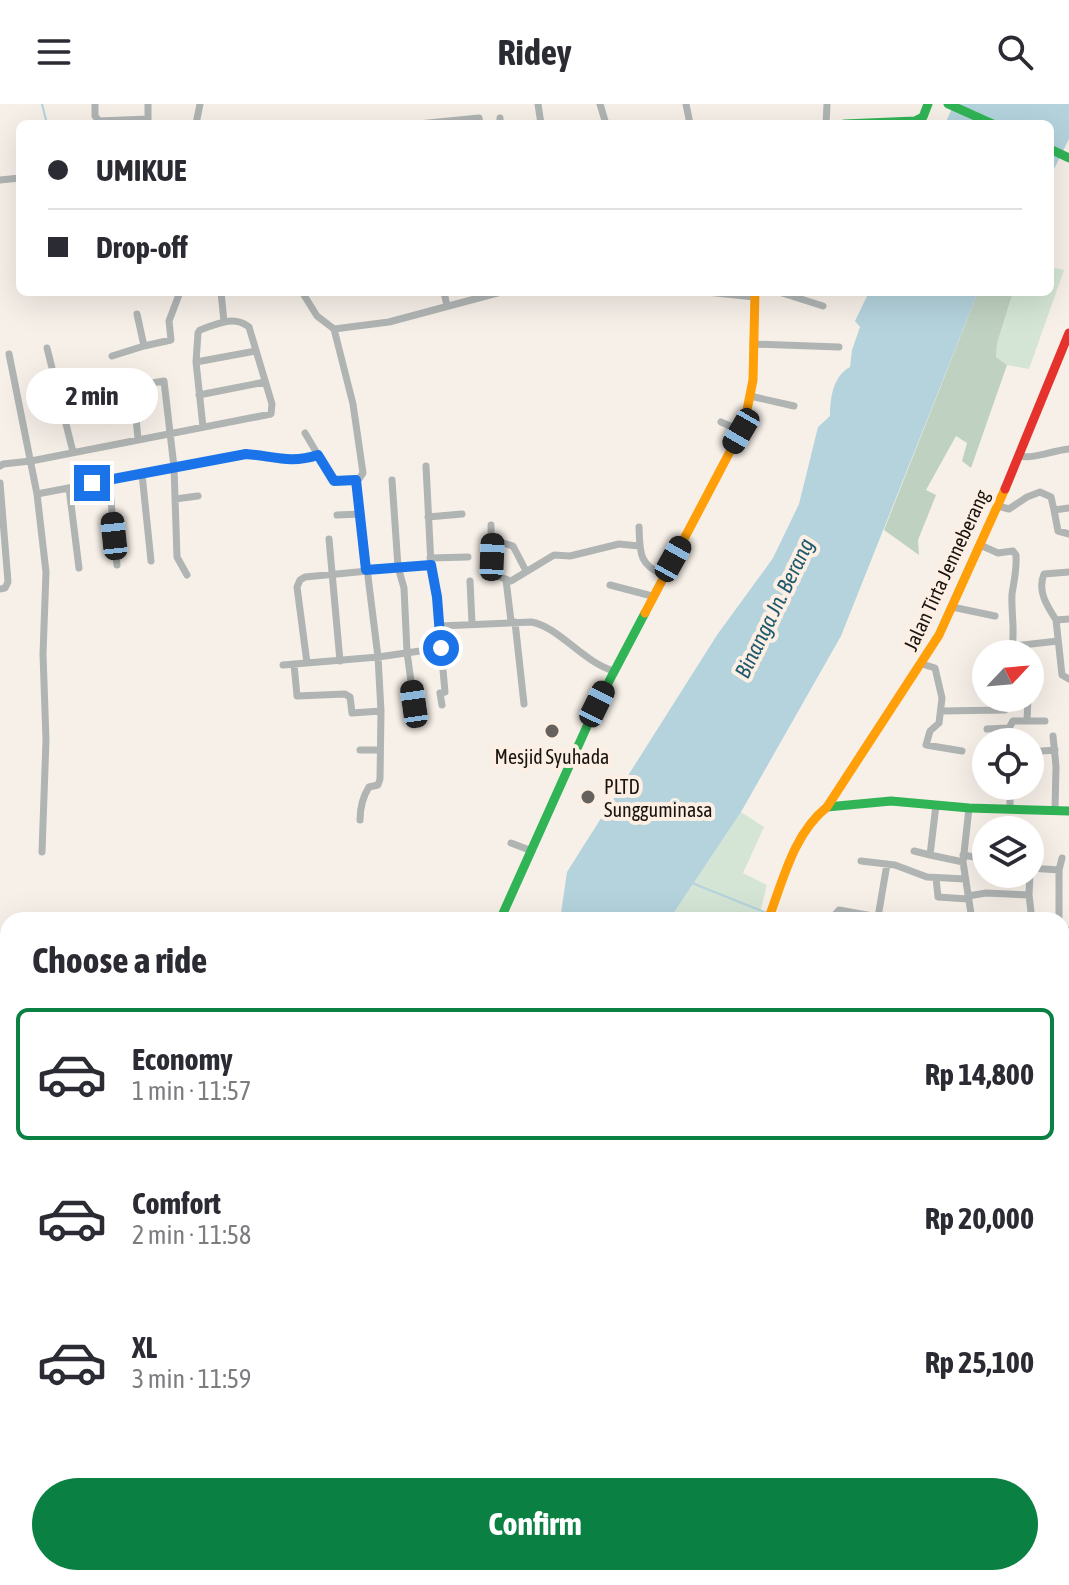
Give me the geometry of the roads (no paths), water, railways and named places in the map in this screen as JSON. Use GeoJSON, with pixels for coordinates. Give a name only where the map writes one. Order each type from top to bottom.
{"type":"FeatureCollection","features":[{"type":"Feature","properties":{"kind":"main road"},"geometry":{"type":"LineString","coordinates":[[917,120],[923,117],[928,104]]}},
{"type":"Feature","properties":{"kind":"main road"},"geometry":{"type":"LineString","coordinates":[[948,104],[984,120]]}},
{"type":"Feature","properties":{"kind":"main road"},"geometry":{"type":"LineString","coordinates":[[503,912],[528,850],[614,671],[738,430],[750,396],[753,344],[751,296]]}},
{"type":"Feature","properties":{"kind":"main road","name":"Jalan Tirta Jenneberang"},"geometry":{"type":"LineString","coordinates":[[773,912],[802,839],[819,812],[827,807],[922,664],[952,607],[1065,354],[1069,333]]}},
{"type":"Feature","properties":{"kind":"main road"},"geometry":{"type":"LineString","coordinates":[[827,807],[891,801],[969,808],[1069,811]]}},
{"type":"Feature","properties":{"kind":"street"},"geometry":{"type":"LineString","coordinates":[[459,120],[479,120]]}},
{"type":"Feature","properties":{"kind":"street"},"geometry":{"type":"LineString","coordinates":[[112,356],[171,340],[169,321],[178,296]]}},
{"type":"Feature","properties":{"kind":"street"},"geometry":{"type":"LineString","coordinates":[[221,296],[224,322]]}},
{"type":"Feature","properties":{"kind":"street"},"geometry":{"type":"LineString","coordinates":[[304,296],[317,316],[334,329],[355,418],[363,473],[356,480],[334,481],[305,433]]}},
{"type":"Feature","properties":{"kind":"street"},"geometry":{"type":"LineString","coordinates":[[445,296],[447,306]]}},
{"type":"Feature","properties":{"kind":"street"},"geometry":{"type":"LineString","coordinates":[[334,329],[389,322],[476,296]]}},
{"type":"Feature","properties":{"kind":"street"},"geometry":{"type":"LineString","coordinates":[[792,296],[823,306]]}},
{"type":"Feature","properties":{"kind":"street"},"geometry":{"type":"LineString","coordinates":[[137,314],[144,346]]}},
{"type":"Feature","properties":{"kind":"street"},"geometry":{"type":"LineString","coordinates":[[0,466],[271,414],[273,410],[246,324],[224,322],[198,333],[196,362],[203,427]]}},
{"type":"Feature","properties":{"kind":"street"},"geometry":{"type":"LineString","coordinates":[[753,344],[839,347]]}},
{"type":"Feature","properties":{"kind":"street"},"geometry":{"type":"LineString","coordinates":[[47,348],[73,452]]}},
{"type":"Feature","properties":{"kind":"street"},"geometry":{"type":"LineString","coordinates":[[196,362],[256,351]]}},
{"type":"Feature","properties":{"kind":"street"},"geometry":{"type":"LineString","coordinates":[[9,354],[37,494],[47,587],[43,654],[46,740],[42,852]]}},
{"type":"Feature","properties":{"kind":"street"},"geometry":{"type":"LineString","coordinates":[[138,439],[134,385],[166,382],[174,467],[177,557],[187,575]]}},
{"type":"Feature","properties":{"kind":"street"},"geometry":{"type":"LineString","coordinates":[[199,395],[265,382]]}},
{"type":"Feature","properties":{"kind":"street"},"geometry":{"type":"LineString","coordinates":[[750,396],[794,406]]}},
{"type":"Feature","properties":{"kind":"street"},"geometry":{"type":"LineString","coordinates":[[721,422],[738,430]]}},
{"type":"Feature","properties":{"kind":"street"},"geometry":{"type":"LineString","coordinates":[[1018,456],[1035,458],[1048,451],[1069,449]]}},
{"type":"Feature","properties":{"kind":"street"},"geometry":{"type":"LineString","coordinates":[[37,494],[246,454],[299,460],[318,455]]}},
{"type":"Feature","properties":{"kind":"street"},"geometry":{"type":"LineString","coordinates":[[426,466],[430,562],[440,626],[445,692],[440,693],[442,705]]}},
{"type":"Feature","properties":{"kind":"street"},"geometry":{"type":"LineString","coordinates":[[142,474],[151,561]]}},
{"type":"Feature","properties":{"kind":"street"},"geometry":{"type":"LineString","coordinates":[[109,479],[117,565]]}},
{"type":"Feature","properties":{"kind":"street"},"geometry":{"type":"LineString","coordinates":[[356,480],[378,657],[381,711],[379,783],[369,787],[366,792],[360,820]]}},
{"type":"Feature","properties":{"kind":"street"},"geometry":{"type":"LineString","coordinates":[[392,480],[398,567],[404,588],[407,652],[414,704]]}},
{"type":"Feature","properties":{"kind":"street"},"geometry":{"type":"LineString","coordinates":[[0,483],[8,582],[5,588],[0,589]]}},
{"type":"Feature","properties":{"kind":"street"},"geometry":{"type":"LineString","coordinates":[[69,488],[79,568]]}},
{"type":"Feature","properties":{"kind":"street"},"geometry":{"type":"LineString","coordinates":[[998,506],[1009,509],[1040,492],[1051,497],[1058,531],[1069,534]]}},
{"type":"Feature","properties":{"kind":"street"},"geometry":{"type":"LineString","coordinates":[[175,499],[198,496]]}},
{"type":"Feature","properties":{"kind":"street"},"geometry":{"type":"LineString","coordinates":[[1054,510],[1069,508]]}},
{"type":"Feature","properties":{"kind":"street"},"geometry":{"type":"LineString","coordinates":[[337,515],[361,514]]}},
{"type":"Feature","properties":{"kind":"street"},"geometry":{"type":"LineString","coordinates":[[428,517],[462,514]]}},
{"type":"Feature","properties":{"kind":"street"},"geometry":{"type":"LineString","coordinates":[[491,525],[492,574],[511,581],[554,555],[570,556],[619,544],[639,546]]}},
{"type":"Feature","properties":{"kind":"street"},"geometry":{"type":"LineString","coordinates":[[639,527],[639,546],[648,567],[664,575]]}},
{"type":"Feature","properties":{"kind":"street"},"geometry":{"type":"LineString","coordinates":[[329,539],[340,661]]}},
{"type":"Feature","properties":{"kind":"street"},"geometry":{"type":"LineString","coordinates":[[493,540],[513,546],[526,571]]}},
{"type":"Feature","properties":{"kind":"street"},"geometry":{"type":"LineString","coordinates":[[980,545],[998,553],[1014,551],[1016,555],[1012,640]]}},
{"type":"Feature","properties":{"kind":"street"},"geometry":{"type":"LineString","coordinates":[[307,663],[298,583],[305,577],[468,557]]}},
{"type":"Feature","properties":{"kind":"street"},"geometry":{"type":"LineString","coordinates":[[1069,572],[1042,576],[1044,599],[1056,620],[1062,675],[1069,679]]}},
{"type":"Feature","properties":{"kind":"street"},"geometry":{"type":"LineString","coordinates":[[506,580],[524,704]]}},
{"type":"Feature","properties":{"kind":"street"},"geometry":{"type":"LineString","coordinates":[[470,581],[472,623]]}},
{"type":"Feature","properties":{"kind":"street"},"geometry":{"type":"LineString","coordinates":[[610,585],[652,596]]}},
{"type":"Feature","properties":{"kind":"street"},"geometry":{"type":"LineString","coordinates":[[952,607],[995,616]]}},
{"type":"Feature","properties":{"kind":"street"},"geometry":{"type":"LineString","coordinates":[[1056,620],[1069,619]]}},
{"type":"Feature","properties":{"kind":"street"},"geometry":{"type":"LineString","coordinates":[[440,626],[538,623],[599,665],[614,671]]}},
{"type":"Feature","properties":{"kind":"street"},"geometry":{"type":"LineString","coordinates":[[1044,644],[1058,641]]}},
{"type":"Feature","properties":{"kind":"street"},"geometry":{"type":"LineString","coordinates":[[283,665],[441,648]]}},
{"type":"Feature","properties":{"kind":"street"},"geometry":{"type":"LineString","coordinates":[[294,664],[297,696],[345,694],[350,697],[352,713],[381,711]]}},
{"type":"Feature","properties":{"kind":"street"},"geometry":{"type":"LineString","coordinates":[[922,664],[935,668],[941,687],[939,723],[930,731],[926,745],[962,751]]}},
{"type":"Feature","properties":{"kind":"street"},"geometry":{"type":"LineString","coordinates":[[942,711],[972,711]]}},
{"type":"Feature","properties":{"kind":"street"},"geometry":{"type":"LineString","coordinates":[[1027,712],[1027,721]]}},
{"type":"Feature","properties":{"kind":"street"},"geometry":{"type":"LineString","coordinates":[[1009,728],[1013,721],[1045,721]]}},
{"type":"Feature","properties":{"kind":"street"},"geometry":{"type":"LineString","coordinates":[[1053,736],[1055,810]]}},
{"type":"Feature","properties":{"kind":"street"},"geometry":{"type":"LineString","coordinates":[[360,750],[380,750]]}},
{"type":"Feature","properties":{"kind":"street"},"geometry":{"type":"LineString","coordinates":[[1044,751],[1055,750]]}},
{"type":"Feature","properties":{"kind":"street"},"geometry":{"type":"LineString","coordinates":[[1010,800],[1010,809]]}},
{"type":"Feature","properties":{"kind":"street"},"geometry":{"type":"LineString","coordinates":[[930,855],[936,805]]}},
{"type":"Feature","properties":{"kind":"street"},"geometry":{"type":"LineString","coordinates":[[969,808],[963,858],[971,912]]}},
{"type":"Feature","properties":{"kind":"street"},"geometry":{"type":"LineString","coordinates":[[511,843],[528,850]]}},
{"type":"Feature","properties":{"kind":"street"},"geometry":{"type":"LineString","coordinates":[[914,851],[972,858]]}},
{"type":"Feature","properties":{"kind":"street"},"geometry":{"type":"LineString","coordinates":[[1059,912],[1062,858]]}},
{"type":"Feature","properties":{"kind":"street"},"geometry":{"type":"LineString","coordinates":[[861,861],[887,864],[936,878],[965,879]]}},
{"type":"Feature","properties":{"kind":"street"},"geometry":{"type":"LineString","coordinates":[[879,912],[887,864]]}},
{"type":"Feature","properties":{"kind":"street"},"geometry":{"type":"LineString","coordinates":[[1044,870],[1059,870]]}},
{"type":"Feature","properties":{"kind":"street"},"geometry":{"type":"LineString","coordinates":[[936,878],[938,897],[968,898],[986,893],[1029,895]]}},
{"type":"Feature","properties":{"kind":"street"},"geometry":{"type":"LineString","coordinates":[[1029,888],[1031,912]]}},
{"type":"Feature","properties":{"kind":"water"},"geometry":{"type":"Polygon","coordinates":[[[954,104],[1069,104],[1069,139],[1054,169],[1054,120],[947,120],[954,104]]]}},
{"type":"Feature","properties":{"kind":"water","name":"Binanga Jn. Berang"},"geometry":{"type":"Polygon","coordinates":[[[867,296],[976,296],[841,636],[741,812],[674,912],[561,912],[567,872],[717,635],[773,558],[799,504],[818,427],[830,416],[836,382],[850,367],[860,327],[855,321],[867,296]]]}},
{"type":"Feature","properties":{"kind":"waterway"},"geometry":{"type":"LineString","coordinates":[[42,104],[46,120]]}},
{"type":"Feature","properties":{"kind":"waterway"},"geometry":{"type":"LineString","coordinates":[[692,883],[764,912]]}},
{"type":"Feature","properties":{"kind":"place","name":"Mesjid Syuhada"},"geometry":{"type":"Point","coordinates":[552,731]}},
{"type":"Feature","properties":{"kind":"place","name":"PLTD Sungguminasa"},"geometry":{"type":"Point","coordinates":[588,797]}}]}
